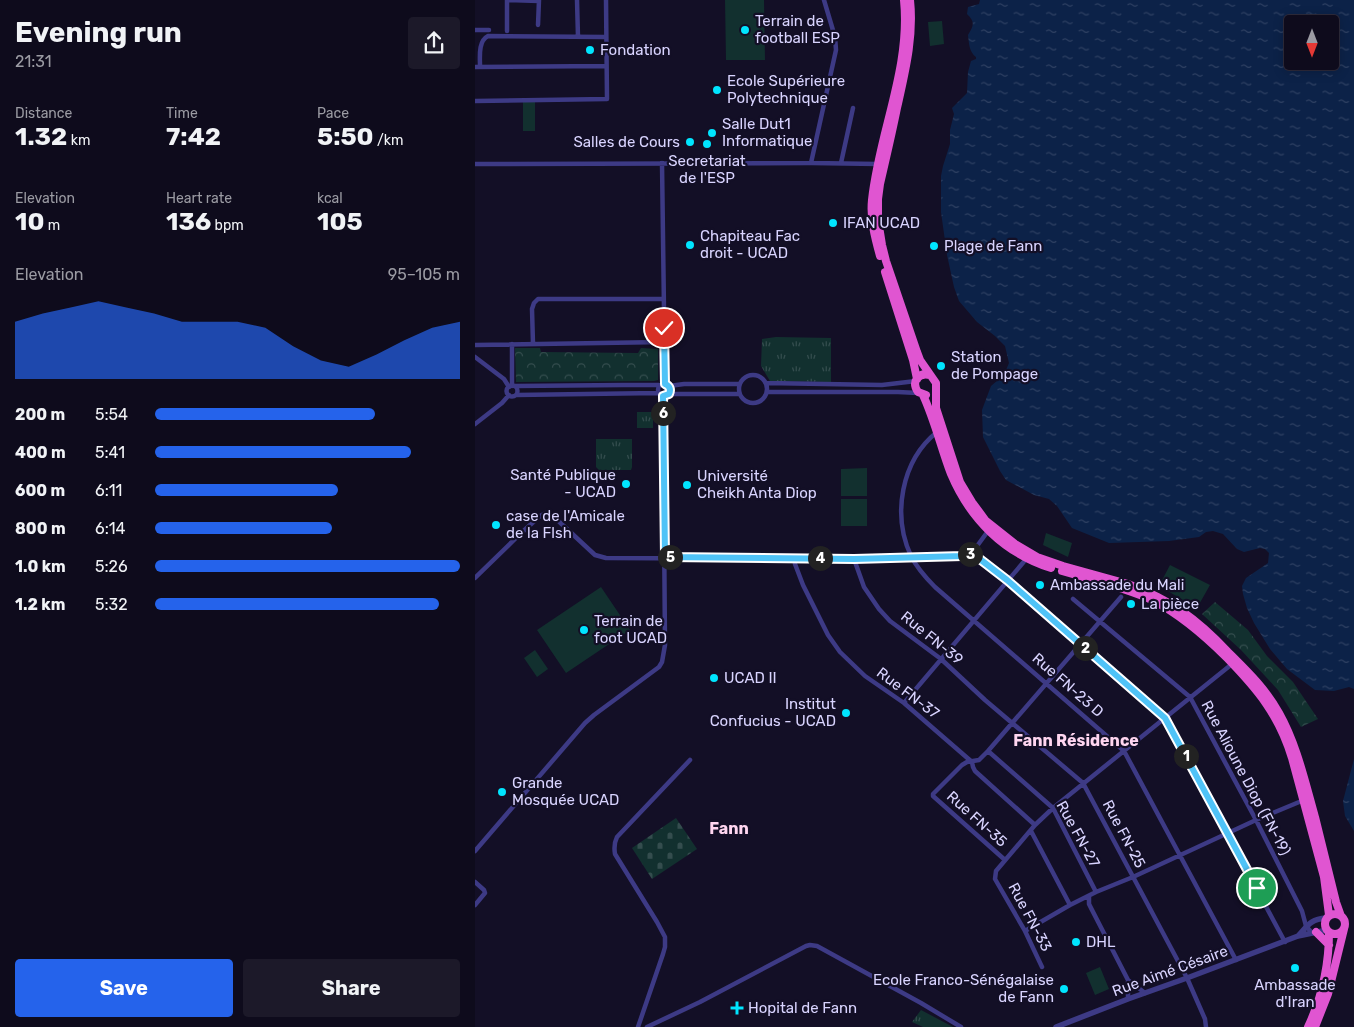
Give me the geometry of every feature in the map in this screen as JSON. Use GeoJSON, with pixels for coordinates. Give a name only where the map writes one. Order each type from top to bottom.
{"type":"FeatureCollection","features":[{"type":"Feature","properties":{"kind":"highway"},"geometry":{"type":"LineString","coordinates":[[904,0],[905,23],[902,58],[878,164],[872,200],[874,231],[880,258],[913,360],[916,380],[915,387],[922,394],[950,472],[959,490],[966,503],[988,531],[1027,558],[1049,567],[1125,589],[1153,601],[1175,614],[1203,634],[1232,664],[1260,694],[1278,723],[1287,741],[1304,800],[1324,878],[1328,917],[1325,924],[1328,931],[1329,944],[1326,971],[1322,991],[1308,1027]]}},
{"type":"Feature","properties":{"kind":"highway"},"geometry":{"type":"LineString","coordinates":[[910,0],[909,51],[880,184],[878,220],[886,261],[917,352],[920,360],[936,382],[936,408],[960,482],[979,512],[996,530],[1037,557],[1135,586],[1169,603],[1195,620],[1211,634],[1262,688],[1279,713],[1298,756],[1336,902],[1341,916],[1345,920],[1328,994],[1315,1027]]}},
{"type":"Feature","properties":{"kind":"highway"},"geometry":{"type":"LineString","coordinates":[[916,380],[923,374],[930,375]]}},
{"type":"Feature","properties":{"kind":"highway"},"geometry":{"type":"LineString","coordinates":[[922,394],[931,394],[935,388]]}},
{"type":"Feature","properties":{"kind":"highway"},"geometry":{"type":"LineString","coordinates":[[1328,917],[1335,914],[1341,916]]}},
{"type":"Feature","properties":{"kind":"highway"},"geometry":{"type":"LineString","coordinates":[[1328,931],[1335,934],[1344,929]]}},
{"type":"Feature","properties":{"kind":"highway"},"geometry":{"type":"LineString","coordinates":[[1314,933],[1329,944]]}},
{"type":"Feature","properties":{"kind":"street"},"geometry":{"type":"LineString","coordinates":[[507,31],[507,0],[539,1],[538,25]]}},
{"type":"Feature","properties":{"kind":"street"},"geometry":{"type":"LineString","coordinates":[[577,0],[578,37]]}},
{"type":"Feature","properties":{"kind":"street"},"geometry":{"type":"LineString","coordinates":[[475,101],[607,99],[606,0]]}},
{"type":"Feature","properties":{"kind":"street"},"geometry":{"type":"LineString","coordinates":[[811,162],[836,50],[835,37],[824,0]]}},
{"type":"Feature","properties":{"kind":"street"},"geometry":{"type":"LineString","coordinates":[[475,30],[489,30]]}},
{"type":"Feature","properties":{"kind":"street"},"geometry":{"type":"LineString","coordinates":[[606,37],[488,36],[482,42],[477,67],[606,66]]}},
{"type":"Feature","properties":{"kind":"street"},"geometry":{"type":"LineString","coordinates":[[841,163],[853,108]]}},
{"type":"Feature","properties":{"kind":"street"},"geometry":{"type":"LineString","coordinates":[[475,164],[811,162],[878,164]]}},
{"type":"Feature","properties":{"kind":"street"},"geometry":{"type":"LineString","coordinates":[[662,163],[664,342],[669,394]]}},
{"type":"Feature","properties":{"kind":"street"},"geometry":{"type":"LineString","coordinates":[[533,344],[532,309],[534,302],[538,299],[663,299]]}},
{"type":"Feature","properties":{"kind":"street"},"geometry":{"type":"LineString","coordinates":[[475,345],[664,342]]}},
{"type":"Feature","properties":{"kind":"street"},"geometry":{"type":"LineString","coordinates":[[512,344],[512,386]]}},
{"type":"Feature","properties":{"kind":"street"},"geometry":{"type":"LineString","coordinates":[[475,358],[518,390],[516,395]]}},
{"type":"Feature","properties":{"kind":"street"},"geometry":{"type":"LineString","coordinates":[[751,375],[759,376],[766,383],[767,392],[763,399],[756,403],[745,401],[740,394],[740,384],[751,375]]}},
{"type":"Feature","properties":{"kind":"street"},"geometry":{"type":"LineString","coordinates":[[766,383],[882,385],[916,380]]}},
{"type":"Feature","properties":{"kind":"street"},"geometry":{"type":"LineString","coordinates":[[475,424],[502,403],[509,394],[507,391],[512,386],[740,384]]}},
{"type":"Feature","properties":{"kind":"street"},"geometry":{"type":"LineString","coordinates":[[658,393],[659,385]]}},
{"type":"Feature","properties":{"kind":"street"},"geometry":{"type":"LineString","coordinates":[[767,392],[898,392],[922,394]]}},
{"type":"Feature","properties":{"kind":"street"},"geometry":{"type":"LineString","coordinates":[[509,394],[513,396],[658,393],[663,396],[669,394],[740,394]]}},
{"type":"Feature","properties":{"kind":"street"},"geometry":{"type":"LineString","coordinates":[[475,851],[585,723],[659,667],[662,662],[665,645],[663,396]]}},
{"type":"Feature","properties":{"kind":"street"},"geometry":{"type":"LineString","coordinates":[[911,557],[902,527],[902,494],[914,460],[922,447],[937,432]]}},
{"type":"Feature","properties":{"kind":"street"},"geometry":{"type":"LineString","coordinates":[[475,578],[539,516],[546,513],[551,514],[595,554],[601,557],[854,559],[963,556],[972,553],[988,531]]}},
{"type":"Feature","properties":{"kind":"street"},"geometry":{"type":"LineString","coordinates":[[972,553],[1007,580],[1165,718],[1285,942]]}},
{"type":"Feature","properties":{"kind":"street","name":"Rue FN-23 D"},"geometry":{"type":"LineString","coordinates":[[911,557],[935,587],[1124,751],[1236,960]]}},
{"type":"Feature","properties":{"kind":"street","name":"Rue FN-37"},"geometry":{"type":"LineString","coordinates":[[795,558],[795,564],[803,585],[828,635],[840,652],[865,676],[904,703],[972,762],[975,771],[1035,825]]}},
{"type":"Feature","properties":{"kind":"street"},"geometry":{"type":"LineString","coordinates":[[904,703],[1027,558]]}},
{"type":"Feature","properties":{"kind":"street","name":"Rue FN-39"},"geometry":{"type":"LineString","coordinates":[[854,559],[865,586],[879,609],[890,620],[941,659],[1013,723]]}},
{"type":"Feature","properties":{"kind":"street"},"geometry":{"type":"LineString","coordinates":[[972,762],[979,760],[988,751],[1121,597]]}},
{"type":"Feature","properties":{"kind":"street","name":"Rue Alioune Diop (FN-19)"},"geometry":{"type":"LineString","coordinates":[[1073,598],[1190,698],[1256,820],[1302,911],[1306,926]]}},
{"type":"Feature","properties":{"kind":"street"},"geometry":{"type":"LineString","coordinates":[[1005,860],[1035,825],[1053,808],[1232,664]]}},
{"type":"Feature","properties":{"kind":"street","name":"Rue FN-25"},"geometry":{"type":"LineString","coordinates":[[1013,723],[1083,783],[1187,978],[1205,1019],[1206,1027]]}},
{"type":"Feature","properties":{"kind":"street","name":"Rue FN-27"},"geometry":{"type":"LineString","coordinates":[[988,751],[1053,808],[1096,892]]}},
{"type":"Feature","properties":{"kind":"street"},"geometry":{"type":"LineString","coordinates":[[638,1027],[663,954],[665,937],[615,854],[615,842],[617,837],[690,760]]}},
{"type":"Feature","properties":{"kind":"street","name":"Rue FN-35"},"geometry":{"type":"LineString","coordinates":[[972,762],[962,765],[933,796],[1005,860]]}},
{"type":"Feature","properties":{"kind":"street"},"geometry":{"type":"LineString","coordinates":[[1025,931],[1096,892],[1304,800]]}},
{"type":"Feature","properties":{"kind":"street"},"geometry":{"type":"LineString","coordinates":[[1031,831],[1070,905]]}},
{"type":"Feature","properties":{"kind":"street","name":"Rue FN-33"},"geometry":{"type":"LineString","coordinates":[[1005,860],[996,871],[995,879],[1025,931],[1042,967]]}},
{"type":"Feature","properties":{"kind":"street"},"geometry":{"type":"LineString","coordinates":[[475,882],[485,893],[475,905]]}},
{"type":"Feature","properties":{"kind":"street"},"geometry":{"type":"LineString","coordinates":[[1089,896],[1089,904],[1128,980],[1145,993]]}},
{"type":"Feature","properties":{"kind":"street"},"geometry":{"type":"LineString","coordinates":[[1295,938],[1306,926],[1315,920],[1328,917]]}},
{"type":"Feature","properties":{"kind":"street"},"geometry":{"type":"LineString","coordinates":[[1306,926],[1314,933]]}},
{"type":"Feature","properties":{"kind":"street","name":"Rue Aimé Césaire"},"geometry":{"type":"LineString","coordinates":[[1056,1027],[1295,938],[1328,931]]}},
{"type":"Feature","properties":{"kind":"street"},"geometry":{"type":"LineString","coordinates":[[647,1027],[810,945],[817,946],[961,1027]]}},
{"type":"Feature","properties":{"kind":"street"},"geometry":{"type":"LineString","coordinates":[[1128,980],[1128,999]]}},
{"type":"Feature","properties":{"kind":"green space","name":"Terrain de football ESP"},"geometry":{"type":"Polygon","coordinates":[[[725,0],[764,0],[765,60],[726,60],[725,0]]]}},
{"type":"Feature","properties":{"kind":"green space"},"geometry":{"type":"Polygon","coordinates":[[[942,21],[944,44],[930,46],[928,22],[942,21]]]}},
{"type":"Feature","properties":{"kind":"green space"},"geometry":{"type":"Polygon","coordinates":[[[523,102],[535,102],[535,131],[523,131],[523,102]]]}},
{"type":"Feature","properties":{"kind":"green space"},"geometry":{"type":"Polygon","coordinates":[[[776,337],[831,338],[831,382],[770,381],[761,366],[762,339],[776,337]]]}},
{"type":"Feature","properties":{"kind":"green space"},"geometry":{"type":"Polygon","coordinates":[[[515,348],[540,348],[541,352],[638,353],[641,348],[658,349],[658,380],[516,382],[515,348]]]}},
{"type":"Feature","properties":{"kind":"green space"},"geometry":{"type":"Polygon","coordinates":[[[637,412],[653,412],[653,428],[637,428],[637,412]]]}},
{"type":"Feature","properties":{"kind":"green space"},"geometry":{"type":"Polygon","coordinates":[[[596,439],[632,439],[631,470],[599,470],[596,467],[596,439]]]}},
{"type":"Feature","properties":{"kind":"green space"},"geometry":{"type":"Polygon","coordinates":[[[867,468],[867,496],[841,496],[841,469],[867,468]]]}},
{"type":"Feature","properties":{"kind":"green space"},"geometry":{"type":"Polygon","coordinates":[[[841,499],[867,499],[867,526],[841,526],[841,499]]]}},
{"type":"Feature","properties":{"kind":"green space"},"geometry":{"type":"Polygon","coordinates":[[[1046,533],[1072,543],[1068,557],[1043,545],[1046,533]]]}},
{"type":"Feature","properties":{"kind":"green space"},"geometry":{"type":"Polygon","coordinates":[[[1170,565],[1210,585],[1197,608],[1159,586],[1170,565]]]}},
{"type":"Feature","properties":{"kind":"green space","name":"Terrain de foot UCAD"},"geometry":{"type":"Polygon","coordinates":[[[601,587],[630,630],[566,673],[537,630],[601,587]]]}},
{"type":"Feature","properties":{"kind":"green space"},"geometry":{"type":"Polygon","coordinates":[[[1215,602],[1248,630],[1267,656],[1293,682],[1318,719],[1301,727],[1278,690],[1241,650],[1202,614],[1215,602]]]}},
{"type":"Feature","properties":{"kind":"green space"},"geometry":{"type":"Polygon","coordinates":[[[535,650],[548,669],[537,677],[524,658],[535,650]]]}},
{"type":"Feature","properties":{"kind":"green space"},"geometry":{"type":"Polygon","coordinates":[[[676,818],[697,849],[652,879],[632,848],[676,818]]]}},
{"type":"Feature","properties":{"kind":"green space"},"geometry":{"type":"Polygon","coordinates":[[[1100,967],[1109,989],[1095,995],[1086,973],[1100,967]]]}},
{"type":"Feature","properties":{"kind":"green space"},"geometry":{"type":"Polygon","coordinates":[[[921,1010],[953,1027],[923,1027],[912,1022],[921,1010]]]}},
{"type":"Feature","properties":{"kind":"water"},"geometry":{"type":"Polygon","coordinates":[[[980,0],[1354,0],[1354,689],[1349,687],[1334,691],[1315,690],[1287,669],[1270,649],[1247,608],[1242,586],[1246,578],[1268,563],[1269,553],[1265,549],[1260,548],[1244,552],[1237,549],[1223,534],[1213,531],[1206,532],[1199,537],[1169,541],[1109,543],[1072,528],[1057,506],[1049,499],[1034,495],[1006,480],[1000,471],[983,437],[982,410],[991,386],[1004,375],[1009,363],[1005,346],[977,322],[959,301],[947,255],[941,212],[941,176],[950,144],[950,130],[954,114],[952,108],[967,93],[968,72],[971,61],[976,59],[969,44],[968,35],[973,24],[967,14],[968,7],[979,4],[980,0]]]}},
{"type":"Feature","properties":{"kind":"water"},"geometry":{"type":"Polygon","coordinates":[[[1354,759],[1354,831],[1345,816],[1343,801],[1354,759]]]}},
{"type":"Feature","properties":{"kind":"place","name":"Terrain de football ESP"},"geometry":{"type":"Point","coordinates":[745,30]}},
{"type":"Feature","properties":{"kind":"place","name":"Fondation"},"geometry":{"type":"Point","coordinates":[590,50]}},
{"type":"Feature","properties":{"kind":"place","name":"Ecole Supérieure Polytechnique"},"geometry":{"type":"Point","coordinates":[717,90]}},
{"type":"Feature","properties":{"kind":"place","name":"Salle Dut1 Informatique"},"geometry":{"type":"Point","coordinates":[712,133]}},
{"type":"Feature","properties":{"kind":"place","name":"Salles de Cours"},"geometry":{"type":"Point","coordinates":[690,142]}},
{"type":"Feature","properties":{"kind":"place","name":"Secretariat de l'ESP"},"geometry":{"type":"Point","coordinates":[707,144]}},
{"type":"Feature","properties":{"kind":"place","name":"IFAN UCAD"},"geometry":{"type":"Point","coordinates":[833,223]}},
{"type":"Feature","properties":{"kind":"place","name":"Chapiteau Fac droit - UCAD"},"geometry":{"type":"Point","coordinates":[690,245]}},
{"type":"Feature","properties":{"kind":"place","name":"Plage de Fann"},"geometry":{"type":"Point","coordinates":[934,246]}},
{"type":"Feature","properties":{"kind":"place","name":"Station de Pompage"},"geometry":{"type":"Point","coordinates":[941,366]}},
{"type":"Feature","properties":{"kind":"place","name":"Santé Publique - UCAD"},"geometry":{"type":"Point","coordinates":[626,484]}},
{"type":"Feature","properties":{"kind":"place","name":"Université Cheikh Anta Diop"},"geometry":{"type":"Point","coordinates":[687,485]}},
{"type":"Feature","properties":{"kind":"place","name":"case de l'Amicale de la Flsh"},"geometry":{"type":"Point","coordinates":[496,525]}},
{"type":"Feature","properties":{"kind":"place","name":"Ambassade du Mali"},"geometry":{"type":"Point","coordinates":[1040,585]}},
{"type":"Feature","properties":{"kind":"place","name":"La pièce"},"geometry":{"type":"Point","coordinates":[1131,604]}},
{"type":"Feature","properties":{"kind":"place","name":"Terrain de foot UCAD"},"geometry":{"type":"Point","coordinates":[584,630]}},
{"type":"Feature","properties":{"kind":"place","name":"UCAD II"},"geometry":{"type":"Point","coordinates":[714,678]}},
{"type":"Feature","properties":{"kind":"place","name":"Institut Confucius - UCAD"},"geometry":{"type":"Point","coordinates":[846,713]}},
{"type":"Feature","properties":{"kind":"place","name":"Grande Mosquée UCAD"},"geometry":{"type":"Point","coordinates":[502,792]}},
{"type":"Feature","properties":{"kind":"place","name":"DHL"},"geometry":{"type":"Point","coordinates":[1076,942]}},
{"type":"Feature","properties":{"kind":"place","name":"Ambassade d'Iran"},"geometry":{"type":"Point","coordinates":[1295,968]}},
{"type":"Feature","properties":{"kind":"place","name":"Ecole Franco-Sénégalaise de Fann"},"geometry":{"type":"Point","coordinates":[1064,989]}},
{"type":"Feature","properties":{"kind":"place","name":"Hopital de Fann"},"geometry":{"type":"Point","coordinates":[737,1008]}},
{"type":"Feature","properties":{"kind":"district","name":"Fann Résidence"},"geometry":{"type":"Point","coordinates":[1076,740]}},
{"type":"Feature","properties":{"kind":"district","name":"Fann"},"geometry":{"type":"Point","coordinates":[729,828]}},
{"type":"Feature","properties":{"kind":"route"},"geometry":{"type":"LineString","coordinates":[[664,328],[665,384],[669,386],[670,390],[669,394],[663,396],[665,557],[854,559],[963,556],[972,553],[1007,580],[1165,718],[1257,888]]}}]}
